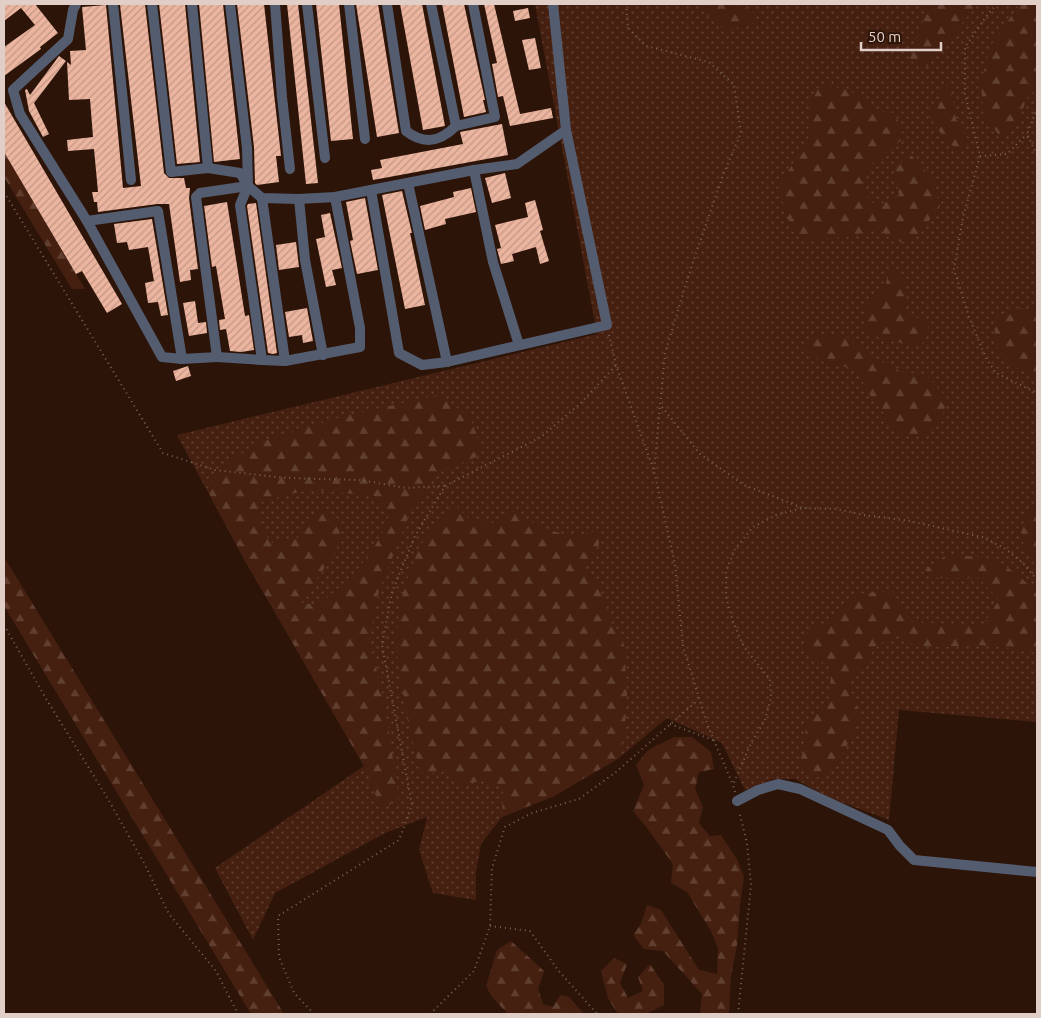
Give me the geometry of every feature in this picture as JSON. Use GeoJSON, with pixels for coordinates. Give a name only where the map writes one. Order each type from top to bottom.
{"type":"FeatureCollection","features":[{"type":"Feature","properties":{"kind":"lane"},"geometry":{"type":"LineString","coordinates":[[76,4],[73,10],[68,39],[13,90],[20,114],[87,221],[162,357],[182,359],[217,357],[285,361],[360,347],[360,328],[335,197]]}},
{"type":"Feature","properties":{"kind":"lane"},"geometry":{"type":"LineString","coordinates":[[113,4],[130,180]]}},
{"type":"Feature","properties":{"kind":"lane"},"geometry":{"type":"LineString","coordinates":[[152,4],[171,172],[208,168],[240,173],[248,186],[262,198],[299,200],[335,197],[474,170],[517,164],[566,130]]}},
{"type":"Feature","properties":{"kind":"lane"},"geometry":{"type":"LineString","coordinates":[[192,4],[208,168]]}},
{"type":"Feature","properties":{"kind":"lane"},"geometry":{"type":"LineString","coordinates":[[230,4],[248,148],[248,186],[240,205],[262,360]]}},
{"type":"Feature","properties":{"kind":"lane"},"geometry":{"type":"LineString","coordinates":[[275,4],[290,169]]}},
{"type":"Feature","properties":{"kind":"lane"},"geometry":{"type":"LineString","coordinates":[[307,4],[325,158]]}},
{"type":"Feature","properties":{"kind":"lane"},"geometry":{"type":"LineString","coordinates":[[349,4],[365,139]]}},
{"type":"Feature","properties":{"kind":"lane"},"geometry":{"type":"LineString","coordinates":[[387,4],[406,131],[415,138],[426,140],[440,138],[456,126],[495,117],[473,4]]}},
{"type":"Feature","properties":{"kind":"lane"},"geometry":{"type":"LineString","coordinates":[[431,4],[456,126]]}},
{"type":"Feature","properties":{"kind":"lane"},"geometry":{"type":"LineString","coordinates":[[371,190],[399,352],[422,365],[447,362],[607,325],[566,130],[553,4]]}},
{"type":"Feature","properties":{"kind":"lane"},"geometry":{"type":"LineString","coordinates":[[474,170],[493,262],[519,345]]}},
{"type":"Feature","properties":{"kind":"lane"},"geometry":{"type":"LineString","coordinates":[[408,183],[447,362]]}},
{"type":"Feature","properties":{"kind":"lane"},"geometry":{"type":"LineString","coordinates":[[217,357],[196,197],[200,194],[248,186]]}},
{"type":"Feature","properties":{"kind":"lane"},"geometry":{"type":"LineString","coordinates":[[262,198],[285,361]]}},
{"type":"Feature","properties":{"kind":"lane"},"geometry":{"type":"LineString","coordinates":[[299,200],[305,260],[322,355]]}},
{"type":"Feature","properties":{"kind":"lane"},"geometry":{"type":"LineString","coordinates":[[87,221],[158,211],[182,359]]}},
{"type":"Feature","properties":{"kind":"lane"},"geometry":{"type":"LineString","coordinates":[[736,800],[758,790],[778,784],[800,789],[888,830],[914,860],[1037,872]]}},
{"type":"Feature","properties":{"kind":"path"},"geometry":{"type":"LineString","coordinates":[[626,4],[628,28],[646,46],[709,62],[734,85],[741,134],[711,210],[665,353],[654,471]]}},
{"type":"Feature","properties":{"kind":"path"},"geometry":{"type":"LineString","coordinates":[[997,4],[965,47],[965,94],[980,156],[963,217],[954,269],[969,317],[986,358],[996,373],[1037,393]]}},
{"type":"Feature","properties":{"kind":"path"},"geometry":{"type":"LineString","coordinates":[[980,156],[1007,154],[1027,134],[1037,108]]}},
{"type":"Feature","properties":{"kind":"path"},"geometry":{"type":"LineString","coordinates":[[1027,134],[1037,155]]}},
{"type":"Feature","properties":{"kind":"path"},"geometry":{"type":"LineString","coordinates":[[4,192],[163,453],[215,470],[286,478],[361,480],[406,488],[445,486],[541,437],[581,403],[616,365]]}},
{"type":"Feature","properties":{"kind":"path"},"geometry":{"type":"LineString","coordinates":[[607,325],[616,365],[654,471],[675,564],[683,646],[699,699],[733,785],[747,843],[751,885],[738,1014]]}},
{"type":"Feature","properties":{"kind":"path"},"geometry":{"type":"LineString","coordinates":[[661,406],[700,454],[744,485],[803,508]]}},
{"type":"Feature","properties":{"kind":"path"},"geometry":{"type":"LineString","coordinates":[[314,1014],[294,993],[278,957],[278,916],[399,840],[412,805],[382,645],[392,592],[415,536],[445,486]]}},
{"type":"Feature","properties":{"kind":"path"},"geometry":{"type":"LineString","coordinates":[[733,785],[751,742],[765,720],[771,698],[770,679],[744,647],[726,597],[726,571],[735,549],[753,527],[776,515],[803,508],[836,509],[910,521],[982,537],[1004,548],[1023,563],[1037,580]]}},
{"type":"Feature","properties":{"kind":"path"},"geometry":{"type":"LineString","coordinates":[[4,625],[144,863],[169,914],[216,971],[238,1014]]}},
{"type":"Feature","properties":{"kind":"path"},"geometry":{"type":"LineString","coordinates":[[430,1014],[474,971],[490,926],[492,868],[504,827],[532,813],[579,799],[616,772],[699,699]]}},
{"type":"Feature","properties":{"kind":"path"},"geometry":{"type":"LineString","coordinates":[[670,724],[714,740]]}},
{"type":"Feature","properties":{"kind":"path"},"geometry":{"type":"LineString","coordinates":[[490,926],[530,931],[558,970],[597,1014]]}},
{"type":"Feature","properties":{"kind":"green space"},"geometry":{"type":"Polygon","coordinates":[[[535,4],[1037,4],[1037,722],[899,710],[889,820],[830,798],[795,779],[774,779],[745,790],[722,743],[667,718],[619,758],[554,796],[502,817],[481,844],[476,872],[476,900],[433,893],[419,850],[427,817],[385,833],[275,893],[253,940],[215,868],[364,766],[244,559],[177,435],[597,334],[535,4]]]}},
{"type":"Feature","properties":{"kind":"green space"},"geometry":{"type":"Polygon","coordinates":[[[703,4],[731,4],[752,10],[757,22],[726,31],[705,13],[703,4]]]}},
{"type":"Feature","properties":{"kind":"green space"},"geometry":{"type":"Polygon","coordinates":[[[926,4],[978,4],[926,67],[909,61],[925,15],[926,4]]]}},
{"type":"Feature","properties":{"kind":"green space"},"geometry":{"type":"Polygon","coordinates":[[[1020,4],[1037,4],[1037,88],[1027,98],[1015,129],[1000,137],[983,113],[981,82],[991,45],[1020,4]]]}},
{"type":"Feature","properties":{"kind":"green space"},"geometry":{"type":"Polygon","coordinates":[[[820,85],[848,89],[876,111],[895,113],[904,138],[870,165],[860,187],[876,207],[899,195],[895,169],[910,154],[932,178],[940,206],[918,235],[900,242],[877,229],[846,237],[807,240],[792,231],[778,187],[808,140],[810,106],[820,85]]]}},
{"type":"Feature","properties":{"kind":"green space"},"geometry":{"type":"Polygon","coordinates":[[[941,87],[950,87],[956,119],[969,141],[958,151],[942,135],[928,115],[939,102],[941,87]]]}},
{"type":"Feature","properties":{"kind":"green space"},"geometry":{"type":"Polygon","coordinates":[[[4,152],[85,289],[72,289],[4,177],[4,152]]]}},
{"type":"Feature","properties":{"kind":"green space"},"geometry":{"type":"Polygon","coordinates":[[[890,270],[906,277],[906,309],[929,326],[921,347],[883,339],[866,331],[866,307],[885,286],[890,270]]]}},
{"type":"Feature","properties":{"kind":"green space"},"geometry":{"type":"Polygon","coordinates":[[[1019,308],[1037,311],[1037,378],[1015,367],[997,348],[993,319],[1019,308]]]}},
{"type":"Feature","properties":{"kind":"green space"},"geometry":{"type":"Polygon","coordinates":[[[845,335],[867,354],[901,372],[926,375],[948,399],[939,423],[922,437],[894,432],[880,407],[866,390],[857,369],[825,363],[804,349],[811,336],[845,335]]]}},
{"type":"Feature","properties":{"kind":"green space"},"geometry":{"type":"Polygon","coordinates":[[[439,395],[470,417],[481,446],[476,457],[437,473],[410,513],[379,591],[369,641],[383,696],[399,797],[382,811],[364,766],[244,559],[207,489],[226,463],[260,442],[341,417],[439,395]],[[314,490],[289,494],[258,503],[259,518],[270,543],[297,539],[310,520],[323,506],[342,523],[336,552],[316,580],[296,602],[318,605],[352,575],[372,551],[380,538],[390,510],[374,496],[314,490]]]}},
{"type":"Feature","properties":{"kind":"green space"},"geometry":{"type":"Polygon","coordinates":[[[455,505],[471,521],[496,523],[510,510],[545,529],[575,537],[599,530],[599,545],[583,566],[599,587],[612,623],[624,645],[627,693],[625,726],[619,758],[554,796],[502,817],[503,788],[483,781],[461,784],[440,770],[423,776],[411,737],[400,673],[397,630],[404,588],[414,560],[427,534],[435,523],[455,505]]]}},
{"type":"Feature","properties":{"kind":"green space"},"geometry":{"type":"Polygon","coordinates":[[[1030,507],[1037,510],[1037,566],[1031,560],[1020,536],[1030,507]]]}},
{"type":"Feature","properties":{"kind":"green space"},"geometry":{"type":"Polygon","coordinates":[[[948,554],[995,559],[1018,575],[1037,593],[1037,653],[980,645],[917,647],[901,635],[875,646],[865,668],[848,684],[861,717],[837,766],[814,779],[800,763],[805,743],[806,721],[830,699],[831,668],[803,649],[808,631],[838,616],[857,594],[892,591],[911,622],[983,625],[999,600],[979,578],[938,578],[925,570],[948,554]]]}},
{"type":"Feature","properties":{"kind":"green space"},"geometry":{"type":"Polygon","coordinates":[[[4,557],[284,1014],[251,1014],[4,606],[4,557]]]}},
{"type":"Feature","properties":{"kind":"green space"},"geometry":{"type":"Polygon","coordinates":[[[674,737],[692,737],[711,752],[714,769],[699,772],[695,789],[703,807],[699,823],[710,836],[721,835],[738,861],[744,877],[737,945],[731,976],[729,1014],[700,1014],[702,994],[663,951],[644,949],[633,935],[641,924],[647,905],[661,910],[699,970],[717,974],[718,948],[711,931],[687,892],[671,883],[673,864],[633,811],[644,785],[636,765],[648,750],[674,737]]]}},
{"type":"Feature","properties":{"kind":"green space"},"geometry":{"type":"Polygon","coordinates":[[[511,941],[544,971],[538,989],[543,1004],[553,1007],[560,995],[569,997],[584,1014],[508,1014],[493,998],[486,986],[497,950],[511,941]]]}},
{"type":"Feature","properties":{"kind":"green space"},"geometry":{"type":"Polygon","coordinates":[[[614,958],[627,964],[620,983],[628,998],[643,991],[638,977],[650,964],[664,985],[664,1005],[646,1014],[618,1014],[608,998],[601,971],[614,958]]]}},
{"type":"Feature","properties":{"kind":"building"},"geometry":{"type":"Polygon","coordinates":[[[4,4],[35,4],[58,33],[40,47],[41,49],[4,76],[4,47],[35,25],[21,8],[4,21],[4,4]]]}},
{"type":"Feature","properties":{"kind":"building"},"geometry":{"type":"Polygon","coordinates":[[[145,4],[164,173],[169,178],[184,178],[186,188],[190,188],[189,198],[198,269],[190,270],[191,280],[180,282],[169,204],[98,212],[97,202],[94,202],[92,192],[98,192],[94,149],[68,151],[67,140],[93,137],[90,99],[69,100],[67,62],[71,65],[70,51],[86,50],[82,7],[106,5],[123,188],[141,186],[120,5],[145,4]]]}},
{"type":"Feature","properties":{"kind":"building"},"geometry":{"type":"Polygon","coordinates":[[[159,4],[185,4],[200,162],[177,164],[159,4]]]}},
{"type":"Feature","properties":{"kind":"building"},"geometry":{"type":"Polygon","coordinates":[[[199,4],[223,4],[240,159],[214,162],[199,4]]]}},
{"type":"Feature","properties":{"kind":"building"},"geometry":{"type":"Polygon","coordinates":[[[237,4],[264,4],[281,156],[276,156],[279,182],[257,185],[255,183],[254,147],[237,4]]]}},
{"type":"Feature","properties":{"kind":"building"},"geometry":{"type":"Polygon","coordinates":[[[287,4],[298,4],[318,183],[306,184],[287,4]]]}},
{"type":"Feature","properties":{"kind":"building"},"geometry":{"type":"Polygon","coordinates":[[[316,4],[339,4],[353,139],[331,141],[316,4]]]}},
{"type":"Feature","properties":{"kind":"building"},"geometry":{"type":"Polygon","coordinates":[[[356,4],[378,4],[399,133],[377,137],[356,4]]]}},
{"type":"Feature","properties":{"kind":"building"},"geometry":{"type":"Polygon","coordinates":[[[400,4],[422,4],[445,126],[423,130],[400,4]]]}},
{"type":"Feature","properties":{"kind":"building"},"geometry":{"type":"Polygon","coordinates":[[[442,4],[464,4],[486,112],[464,117],[442,4]]]}},
{"type":"Feature","properties":{"kind":"building"},"geometry":{"type":"Polygon","coordinates":[[[484,4],[494,4],[520,114],[551,108],[553,118],[510,126],[503,96],[498,97],[492,64],[497,63],[484,4]]]}},
{"type":"Feature","properties":{"kind":"building"},"geometry":{"type":"Polygon","coordinates":[[[528,8],[530,18],[515,21],[513,11],[528,8]]]}},
{"type":"Feature","properties":{"kind":"building"},"geometry":{"type":"Polygon","coordinates":[[[535,38],[541,68],[529,70],[522,40],[535,38]]]}},
{"type":"Feature","properties":{"kind":"building"},"geometry":{"type":"Polygon","coordinates":[[[59,56],[66,61],[34,103],[49,134],[43,137],[29,111],[25,90],[27,89],[30,95],[59,56]]]}},
{"type":"Feature","properties":{"kind":"building"},"geometry":{"type":"Polygon","coordinates":[[[4,102],[122,304],[107,313],[82,271],[76,274],[4,152],[4,102]]]}},
{"type":"Feature","properties":{"kind":"building"},"geometry":{"type":"Polygon","coordinates":[[[502,124],[508,155],[373,180],[371,170],[382,168],[380,160],[463,144],[460,132],[502,124]]]}},
{"type":"Feature","properties":{"kind":"building"},"geometry":{"type":"Polygon","coordinates":[[[505,173],[511,198],[492,203],[485,178],[505,173]]]}},
{"type":"Feature","properties":{"kind":"building"},"geometry":{"type":"Polygon","coordinates":[[[471,188],[476,212],[445,219],[446,224],[425,230],[420,206],[454,197],[453,192],[471,188]]]}},
{"type":"Feature","properties":{"kind":"building"},"geometry":{"type":"Polygon","coordinates":[[[402,191],[425,305],[405,309],[382,195],[402,191]]]}},
{"type":"Feature","properties":{"kind":"building"},"geometry":{"type":"Polygon","coordinates":[[[365,198],[378,270],[357,274],[350,241],[353,240],[346,202],[365,198]]]}},
{"type":"Feature","properties":{"kind":"building"},"geometry":{"type":"Polygon","coordinates":[[[535,200],[543,230],[540,231],[549,261],[540,264],[536,247],[512,254],[514,261],[501,264],[497,249],[501,248],[495,225],[528,217],[525,203],[535,200]]]}},
{"type":"Feature","properties":{"kind":"building"},"geometry":{"type":"Polygon","coordinates":[[[227,202],[245,316],[249,315],[254,350],[241,352],[230,351],[226,329],[220,330],[219,320],[225,319],[216,266],[212,267],[204,206],[227,202]]]}},
{"type":"Feature","properties":{"kind":"building"},"geometry":{"type":"Polygon","coordinates":[[[256,203],[277,353],[273,354],[268,353],[247,206],[248,204],[256,203]]]}},
{"type":"Feature","properties":{"kind":"building"},"geometry":{"type":"Polygon","coordinates":[[[330,213],[342,268],[332,270],[336,285],[326,287],[316,239],[325,237],[321,215],[330,213]]]}},
{"type":"Feature","properties":{"kind":"building"},"geometry":{"type":"Polygon","coordinates":[[[152,219],[168,315],[161,316],[158,302],[148,303],[145,283],[154,281],[148,247],[129,250],[127,242],[117,243],[114,224],[152,219]]]}},
{"type":"Feature","properties":{"kind":"building"},"geometry":{"type":"Polygon","coordinates":[[[296,242],[299,267],[279,270],[276,245],[296,242]]]}},
{"type":"Feature","properties":{"kind":"building"},"geometry":{"type":"Polygon","coordinates":[[[195,301],[198,323],[206,322],[207,333],[189,336],[183,303],[195,301]]]}},
{"type":"Feature","properties":{"kind":"building"},"geometry":{"type":"Polygon","coordinates":[[[307,308],[313,341],[303,343],[302,335],[289,337],[285,312],[307,308]]]}},
{"type":"Feature","properties":{"kind":"building"},"geometry":{"type":"Polygon","coordinates":[[[188,366],[191,376],[176,381],[173,371],[188,366]]]}}]}
